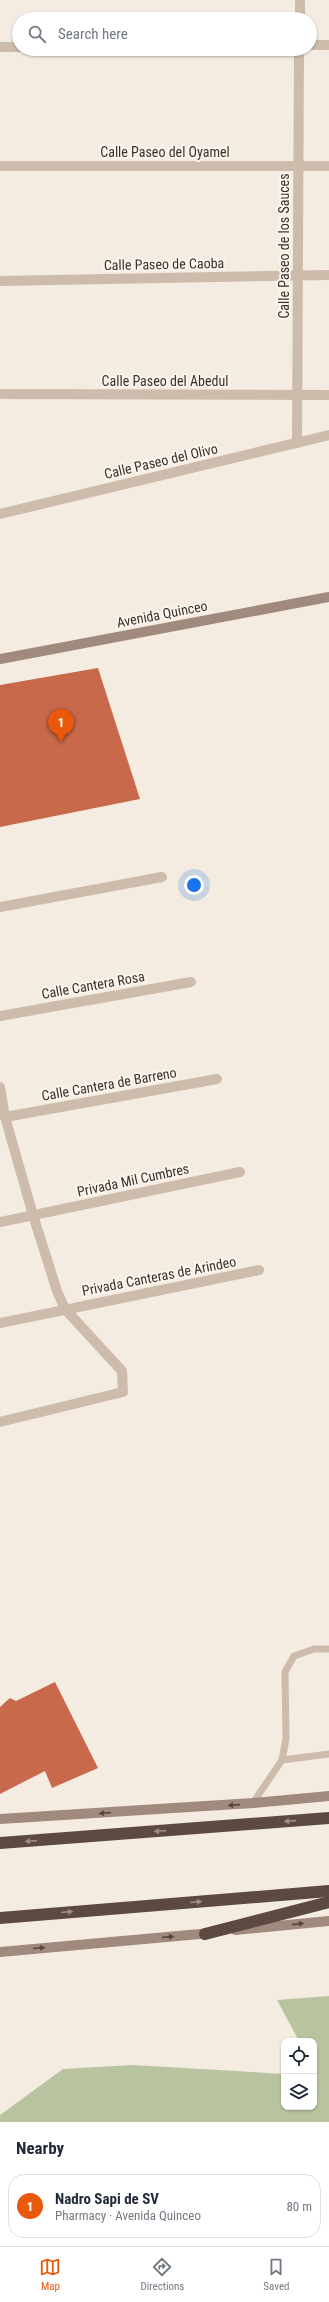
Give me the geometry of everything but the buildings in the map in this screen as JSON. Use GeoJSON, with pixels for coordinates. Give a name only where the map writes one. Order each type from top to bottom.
{"type":"FeatureCollection","features":[{"type":"Feature","properties":{"kind":"highway"},"geometry":{"type":"LineString","coordinates":[[0,1843],[329,1818]]}},
{"type":"Feature","properties":{"kind":"highway"},"geometry":{"type":"LineString","coordinates":[[0,1918],[329,1891]]}},
{"type":"Feature","properties":{"kind":"highway"},"geometry":{"type":"LineString","coordinates":[[205,1934],[329,1902]]}},
{"type":"Feature","properties":{"kind":"main road","name":"Avenida Quinceo"},"geometry":{"type":"LineString","coordinates":[[0,659],[329,597]]}},
{"type":"Feature","properties":{"kind":"main road"},"geometry":{"type":"LineString","coordinates":[[0,1820],[253,1804],[329,1796]]}},
{"type":"Feature","properties":{"kind":"main road"},"geometry":{"type":"LineString","coordinates":[[0,1952],[205,1934],[329,1921]]}},
{"type":"Feature","properties":{"kind":"street"},"geometry":{"type":"LineString","coordinates":[[300,0],[300,12]]}},
{"type":"Feature","properties":{"kind":"street"},"geometry":{"type":"LineString","coordinates":[[317,45],[329,45]]}},
{"type":"Feature","properties":{"kind":"street"},"geometry":{"type":"LineString","coordinates":[[0,47],[12,47]]}},
{"type":"Feature","properties":{"kind":"street","name":"Calle Paseo de los Sauces"},"geometry":{"type":"LineString","coordinates":[[297,443],[299,56]]}},
{"type":"Feature","properties":{"kind":"street","name":"Calle Paseo del Oyamel"},"geometry":{"type":"LineString","coordinates":[[0,166],[329,166]]}},
{"type":"Feature","properties":{"kind":"street","name":"Calle Paseo de Caoba"},"geometry":{"type":"LineString","coordinates":[[0,281],[329,275]]}},
{"type":"Feature","properties":{"kind":"street","name":"Calle Paseo del Abedul"},"geometry":{"type":"LineString","coordinates":[[0,394],[329,395]]}},
{"type":"Feature","properties":{"kind":"street","name":"Calle Paseo del Olivo"},"geometry":{"type":"LineString","coordinates":[[0,514],[329,435]]}},
{"type":"Feature","properties":{"kind":"street"},"geometry":{"type":"LineString","coordinates":[[0,907],[162,877]]}},
{"type":"Feature","properties":{"kind":"street","name":"Calle Cantera Rosa"},"geometry":{"type":"LineString","coordinates":[[0,1016],[191,982]]}},
{"type":"Feature","properties":{"kind":"street","name":"Calle Cantera de Barreno"},"geometry":{"type":"LineString","coordinates":[[5,1117],[218,1079]]}},
{"type":"Feature","properties":{"kind":"street"},"geometry":{"type":"LineString","coordinates":[[0,1087],[5,1117],[33,1215],[57,1291],[66,1309],[122,1371],[123,1392],[0,1422]]}},
{"type":"Feature","properties":{"kind":"street","name":"Privada Mil Cumbres"},"geometry":{"type":"LineString","coordinates":[[0,1222],[240,1172]]}},
{"type":"Feature","properties":{"kind":"street","name":"Privada Canteras de Arindeo"},"geometry":{"type":"LineString","coordinates":[[0,1323],[259,1270]]}},
{"type":"Feature","properties":{"kind":"lane"},"geometry":{"type":"LineString","coordinates":[[253,1804],[282,1760],[286,1739],[286,1672],[294,1656],[314,1649],[329,1649]]}},
{"type":"Feature","properties":{"kind":"lane"},"geometry":{"type":"LineString","coordinates":[[282,1760],[329,1754]]}},
{"type":"Feature","properties":{"kind":"green space"},"geometry":{"type":"Polygon","coordinates":[[[329,1996],[329,2122],[0,2122],[0,2115],[63,2069],[133,2065],[281,2074],[281,2110],[317,2110],[317,2038],[297,2038],[277,2000],[329,1996]]]}},
{"type":"Feature","properties":{"kind":"place","name":"Nadro Sapi de SV"},"geometry":{"type":"Point","coordinates":[61,742]}}]}
